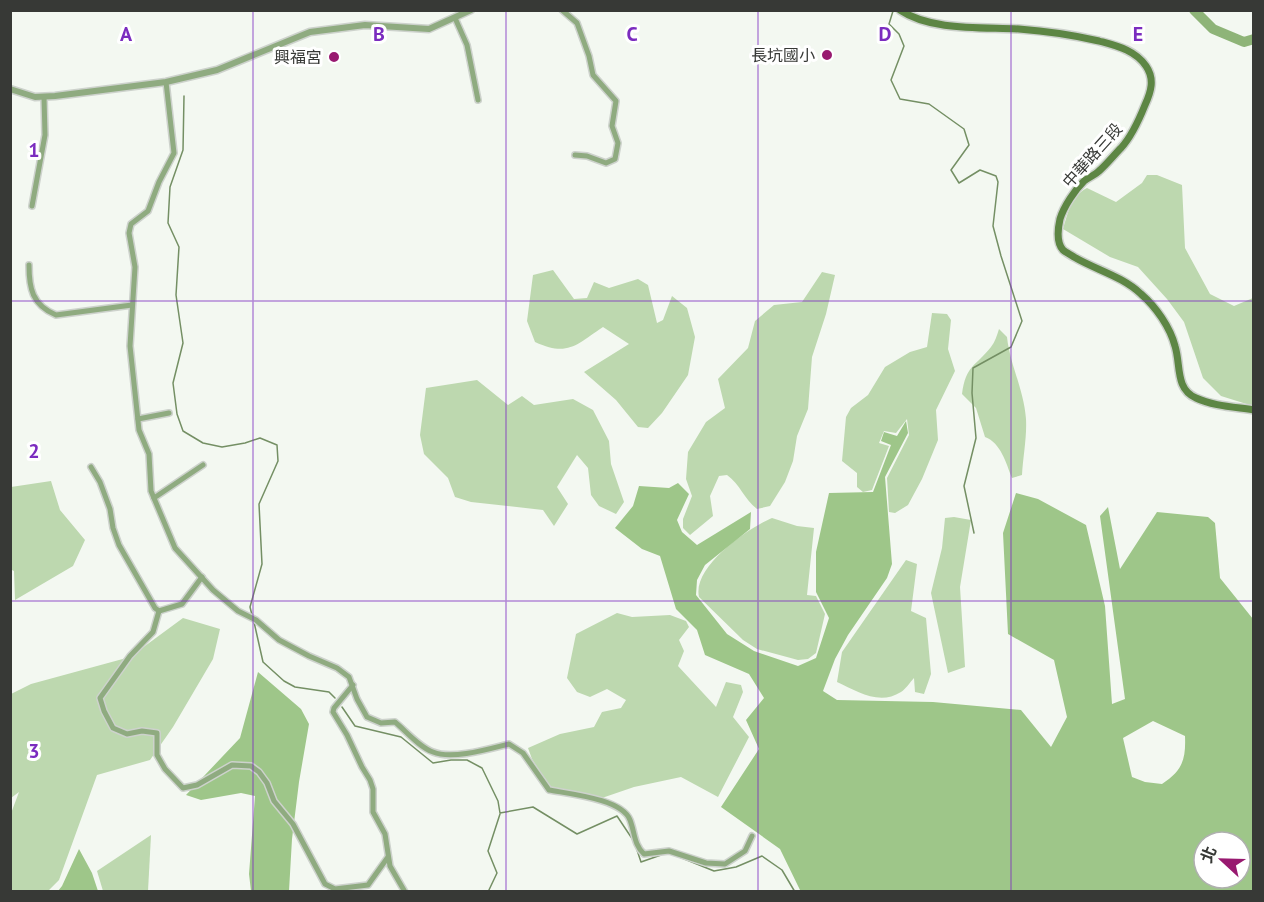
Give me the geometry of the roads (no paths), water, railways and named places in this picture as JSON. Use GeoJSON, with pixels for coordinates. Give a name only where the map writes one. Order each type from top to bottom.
{"type":"FeatureCollection","features":[{"type":"Feature","properties":{"kind":"main road","name":"中華路三段"},"geometry":{"type":"LineString","coordinates":[[900,10],[919,21],[1078,36],[1118,46],[1132,52],[1142,61],[1148,68],[1152,85],[1131,136],[1098,172],[1085,180],[1071,197],[1060,217],[1058,237],[1063,250],[1120,279],[1140,292],[1156,310],[1176,347],[1181,381],[1185,391],[1195,398],[1254,410]]}},
{"type":"Feature","properties":{"kind":"street"},"geometry":{"type":"LineString","coordinates":[[10,89],[35,97],[44,97],[166,82],[217,70],[310,32],[364,25],[429,29],[471,10]]}},
{"type":"Feature","properties":{"kind":"street"},"geometry":{"type":"LineString","coordinates":[[562,10],[577,23],[593,75],[616,101],[612,126],[618,143],[615,159],[606,163],[575,154]]}},
{"type":"Feature","properties":{"kind":"street"},"geometry":{"type":"LineString","coordinates":[[455,18],[467,45],[478,100]]}},
{"type":"Feature","properties":{"kind":"street"},"geometry":{"type":"LineString","coordinates":[[166,82],[174,153],[159,182],[148,211],[131,225],[130,239],[135,267],[130,346],[139,430],[149,454],[151,491],[171,541],[202,577],[238,611],[256,620],[293,648],[338,668],[350,677],[357,699],[367,717],[381,723],[395,722],[433,753],[447,755],[509,744],[524,753],[549,790],[582,796],[615,806],[629,818],[638,848],[644,854],[669,851],[706,864],[725,864],[746,850],[752,836]]}},
{"type":"Feature","properties":{"kind":"street"},"geometry":{"type":"LineString","coordinates":[[32,206],[45,135],[44,97]]}},
{"type":"Feature","properties":{"kind":"street"},"geometry":{"type":"LineString","coordinates":[[28,265],[29,285],[36,299],[45,310],[56,315],[132,305]]}},
{"type":"Feature","properties":{"kind":"street"},"geometry":{"type":"LineString","coordinates":[[138,419],[169,413]]}},
{"type":"Feature","properties":{"kind":"street"},"geometry":{"type":"LineString","coordinates":[[154,498],[203,465]]}},
{"type":"Feature","properties":{"kind":"street"},"geometry":{"type":"LineString","coordinates":[[91,466],[110,509],[119,545],[155,608],[159,611]]}},
{"type":"Feature","properties":{"kind":"street"},"geometry":{"type":"LineString","coordinates":[[159,611],[182,604],[202,577]]}},
{"type":"Feature","properties":{"kind":"street"},"geometry":{"type":"LineString","coordinates":[[159,611],[153,632],[130,656],[100,698],[113,728],[127,734],[142,731],[157,733],[157,755],[165,769],[183,788],[197,785],[232,765],[251,766],[267,783],[274,801],[293,824],[325,884],[334,889],[368,885],[388,857]]}},
{"type":"Feature","properties":{"kind":"street"},"geometry":{"type":"LineString","coordinates":[[353,685],[333,712],[370,780],[373,789],[373,812],[385,834],[388,857],[395,876],[405,891]]}},
{"type":"Feature","properties":{"kind":"waterway"},"geometry":{"type":"LineString","coordinates":[[1194,10],[1213,29],[1244,42],[1254,39]]}},
{"type":"Feature","properties":{"kind":"waterway"},"geometry":{"type":"LineString","coordinates":[[893,11],[889,24],[899,34],[904,46],[891,80],[900,99],[929,104],[964,129],[969,145],[951,170],[959,183],[980,170],[996,176],[998,182],[993,226],[1022,321],[1011,347],[973,368],[972,393],[976,438],[964,486],[974,533]]}},
{"type":"Feature","properties":{"kind":"waterway"},"geometry":{"type":"LineString","coordinates":[[184,96],[183,150],[170,187],[168,223],[179,247],[176,295],[183,343],[173,383],[177,414],[183,431],[203,443],[222,447],[260,438],[277,445],[278,461],[259,504],[262,564],[250,607],[252,615]]}},
{"type":"Feature","properties":{"kind":"waterway"},"geometry":{"type":"LineString","coordinates":[[254,622],[263,662],[284,681],[295,687],[329,692],[335,698]]}},
{"type":"Feature","properties":{"kind":"waterway"},"geometry":{"type":"LineString","coordinates":[[342,707],[355,726],[401,737],[433,763],[467,760],[482,768],[498,801],[500,813],[533,807],[577,834],[617,816],[633,840]]}},
{"type":"Feature","properties":{"kind":"waterway"},"geometry":{"type":"LineString","coordinates":[[488,892],[497,873],[488,851],[500,814]]}},
{"type":"Feature","properties":{"kind":"waterway"},"geometry":{"type":"LineString","coordinates":[[636,847],[641,862],[661,855]]}},
{"type":"Feature","properties":{"kind":"waterway"},"geometry":{"type":"LineString","coordinates":[[677,856],[714,871],[736,867],[762,856],[782,870],[795,892]]}},
{"type":"Feature","properties":{"kind":"place","name":"長坑國小"},"geometry":{"type":"Point","coordinates":[827,55]}},
{"type":"Feature","properties":{"kind":"place","name":"興福宮"},"geometry":{"type":"Point","coordinates":[334,57]}}]}
